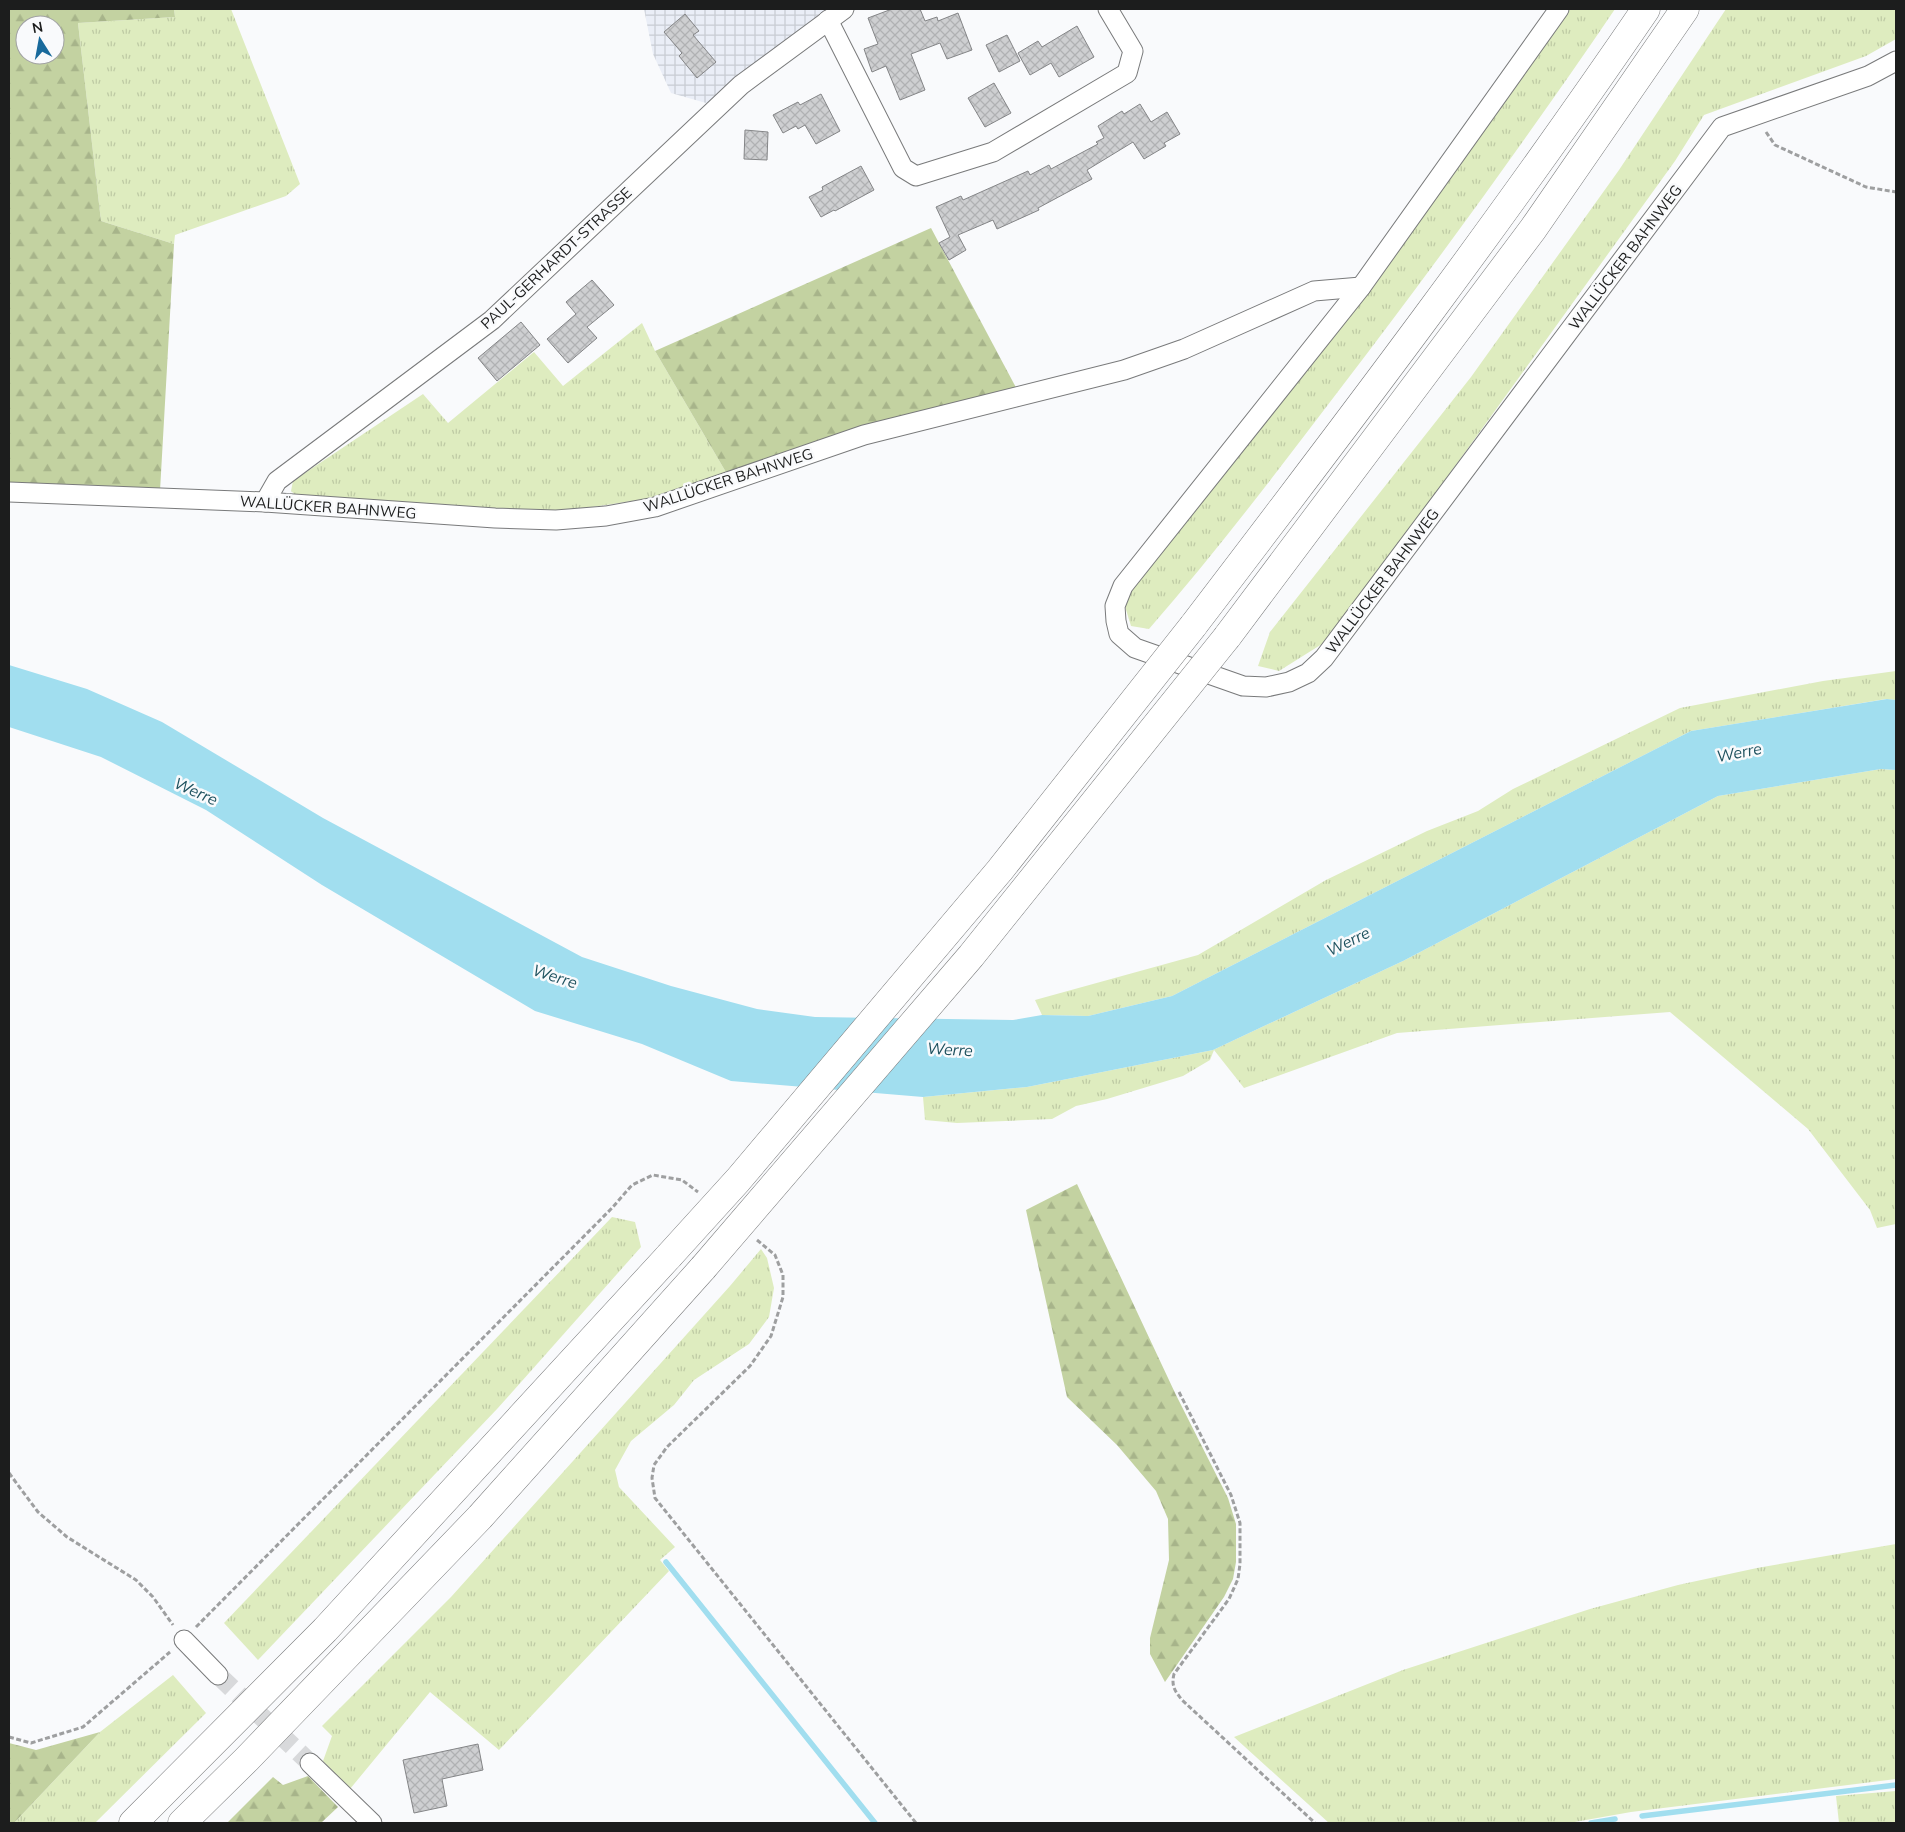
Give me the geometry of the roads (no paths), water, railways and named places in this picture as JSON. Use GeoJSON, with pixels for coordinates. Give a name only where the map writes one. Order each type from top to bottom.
{"type":"FeatureCollection","features":[{"type":"Feature","properties":{"kind":"highway"},"geometry":{"type":"LineString","coordinates":[[133,1823],[326,1630],[669,1256],[744,1172],[1000,870],[1193,626],[1402,352],[1602,74],[1646,9]]}},
{"type":"Feature","properties":{"kind":"highway"},"geometry":{"type":"LineString","coordinates":[[182,1823],[247,1759],[480,1516],[703,1268],[971,956],[1227,637],[1533,229],[1685,9]]}},
{"type":"Feature","properties":{"kind":"street","name":"PAUL-GERHARDT-STRASSE"},"geometry":{"type":"LineString","coordinates":[[265,502],[276,481],[492,320],[741,85],[844,9]]}},
{"type":"Feature","properties":{"kind":"street"},"geometry":{"type":"LineString","coordinates":[[828,20],[903,168],[916,176],[993,152],[1127,73],[1133,51],[1108,9]]}},
{"type":"Feature","properties":{"kind":"street","name":"WALLÜCKER BAHNWEG"},"geometry":{"type":"LineString","coordinates":[[1559,9],[1361,287],[1122,586],[1115,606],[1116,622],[1119,634],[1134,648],[1243,686],[1266,687],[1289,682],[1308,673],[1324,658],[1722,127],[1868,76],[1896,61]]}},
{"type":"Feature","properties":{"kind":"street","name":"WALLÜCKER BAHNWEG"},"geometry":{"type":"LineString","coordinates":[[9,492],[265,502],[495,518],[556,520],[606,516],[656,507],[864,435],[1124,370],[1184,349],[1314,291],[1361,287]]}},
{"type":"Feature","properties":{"kind":"street"},"geometry":{"type":"LineString","coordinates":[[184,1640],[218,1675]]}},
{"type":"Feature","properties":{"kind":"street"},"geometry":{"type":"LineString","coordinates":[[310,1762],[372,1823]]}},
{"type":"Feature","properties":{"kind":"water","name":"Werre"},"geometry":{"type":"Polygon","coordinates":[[[9,665],[87,689],[162,722],[323,818],[582,957],[671,986],[757,1009],[815,1017],[1013,1020],[1042,1015],[1088,1016],[1172,996],[1691,731],[1887,699],[1896,700],[1896,770],[1881,769],[1718,796],[1403,961],[1213,1050],[1027,1087],[923,1097],[731,1081],[642,1044],[535,1011],[322,885],[206,810],[101,757],[9,727],[9,665]]]}},
{"type":"Feature","properties":{"kind":"waterway"},"geometry":{"type":"LineString","coordinates":[[666,1562],[875,1823]]}},
{"type":"Feature","properties":{"kind":"waterway"},"geometry":{"type":"LineString","coordinates":[[1642,1816],[1896,1785]]}},
{"type":"Feature","properties":{"kind":"waterway"},"geometry":{"type":"LineString","coordinates":[[1591,1823],[1615,1819]]}},
{"type":"Feature","properties":{"kind":"tunnel"},"geometry":{"type":"LineString","coordinates":[[218,1675],[310,1763]]}}]}
